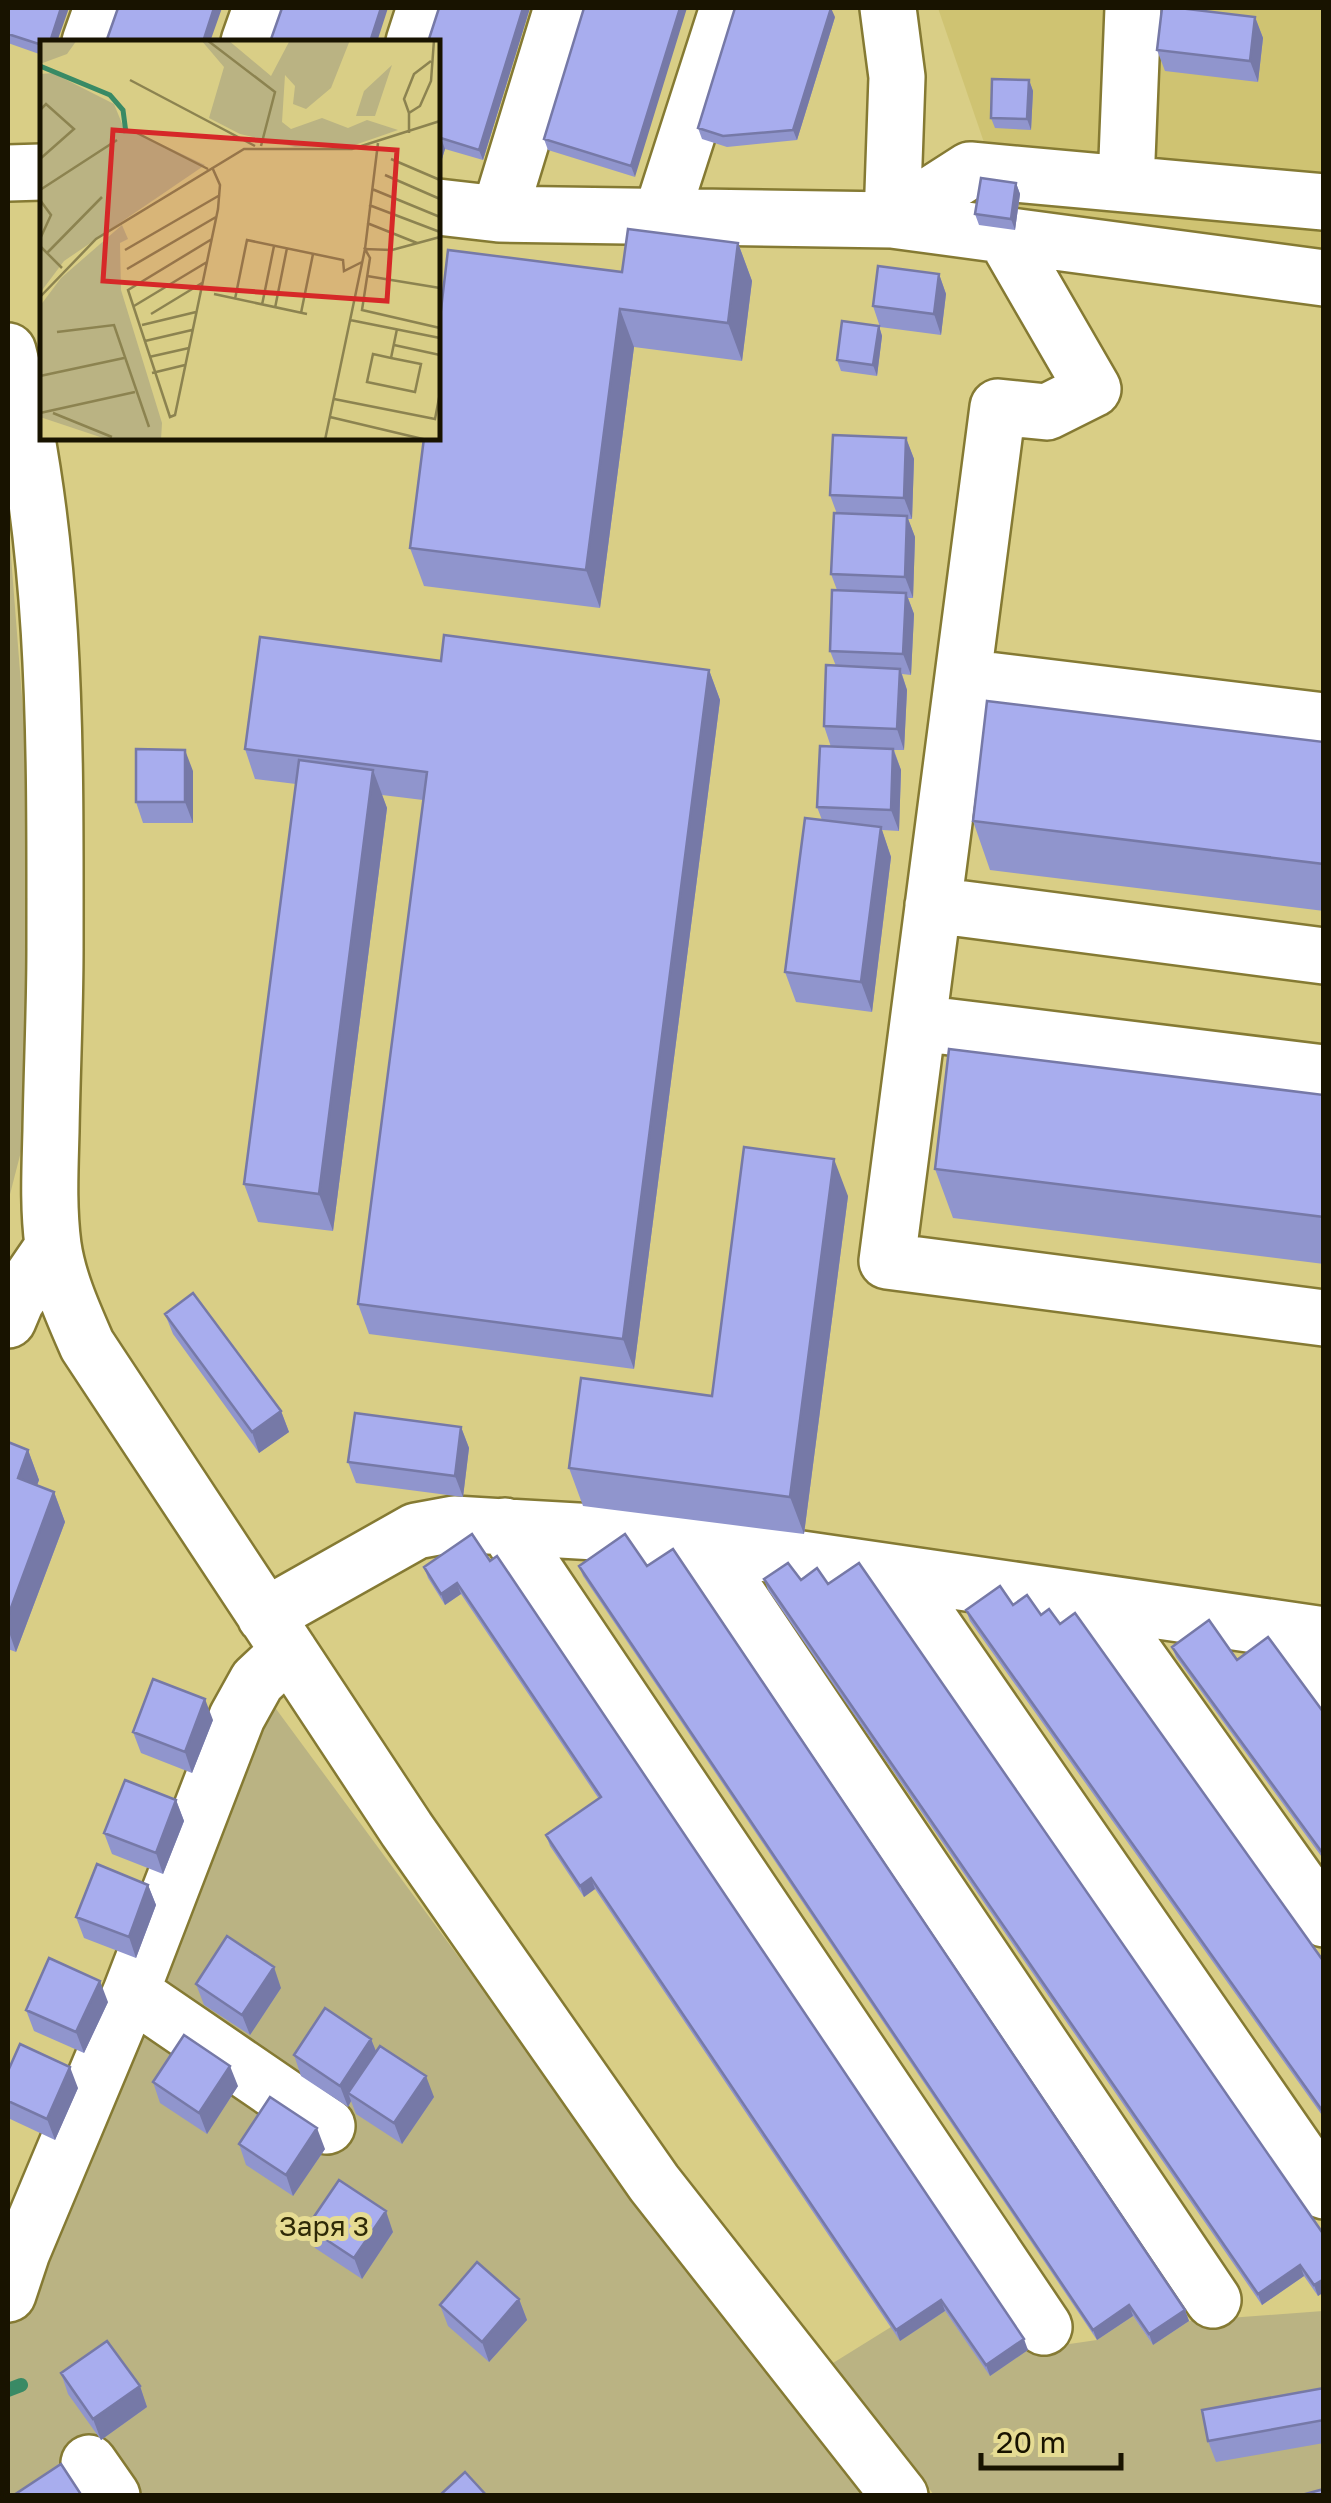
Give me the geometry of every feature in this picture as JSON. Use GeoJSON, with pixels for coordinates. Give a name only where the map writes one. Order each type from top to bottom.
{"type":"FeatureCollection","features":[{"type":"Feature","properties":{"kind":"street"},"geometry":{"type":"LineString","coordinates":[[91,40],[102,8]]}},
{"type":"Feature","properties":{"kind":"street"},"geometry":{"type":"LineString","coordinates":[[250,40],[261,8]]}},
{"type":"Feature","properties":{"kind":"street"},"geometry":{"type":"LineString","coordinates":[[415,40],[425,8]]}},
{"type":"Feature","properties":{"kind":"street"},"geometry":{"type":"LineString","coordinates":[[498,214],[562,8]]}},
{"type":"Feature","properties":{"kind":"street"},"geometry":{"type":"LineString","coordinates":[[660,216],[728,8]]}},
{"type":"Feature","properties":{"kind":"street"},"geometry":{"type":"LineString","coordinates":[[888,8],[897,77],[892,220]]}},
{"type":"Feature","properties":{"kind":"street"},"geometry":{"type":"LineString","coordinates":[[1126,184],[1134,8]]}},
{"type":"Feature","properties":{"kind":"street"},"geometry":{"type":"LineString","coordinates":[[892,220],[970,170],[1324,202]]}},
{"type":"Feature","properties":{"kind":"street"},"geometry":{"type":"LineString","coordinates":[[8,173],[40,172]]}},
{"type":"Feature","properties":{"kind":"street"},"geometry":{"type":"LineString","coordinates":[[440,207],[498,214],[892,220],[1324,278]]}},
{"type":"Feature","properties":{"kind":"street"},"geometry":{"type":"LineString","coordinates":[[1004,235],[1093,389],[1047,412],[998,406],[887,1262],[1324,1318]]}},
{"type":"Feature","properties":{"kind":"street"},"geometry":{"type":"LineString","coordinates":[[8,351],[20,399],[40,524],[52,675],[55,951],[37,1209],[8,1320]]}},
{"type":"Feature","properties":{"kind":"street"},"geometry":{"type":"LineString","coordinates":[[963,677],[1324,721]]}},
{"type":"Feature","properties":{"kind":"street"},"geometry":{"type":"LineString","coordinates":[[933,906],[1324,956]]}},
{"type":"Feature","properties":{"kind":"street"},"geometry":{"type":"LineString","coordinates":[[918,1023],[1324,1073]]}},
{"type":"Feature","properties":{"kind":"street"},"geometry":{"type":"LineString","coordinates":[[37,1209],[87,1346],[407,1830],[654,2183],[900,2496]]}},
{"type":"Feature","properties":{"kind":"street"},"geometry":{"type":"LineString","coordinates":[[8,2294],[22,2252],[132,1992],[237,1717],[277,1633],[416,1531],[454,1524],[630,1534],[1304,1632],[1324,1683]]}},
{"type":"Feature","properties":{"kind":"street"},"geometry":{"type":"LineString","coordinates":[[505,1526],[1044,2327]]}},
{"type":"Feature","properties":{"kind":"street"},"geometry":{"type":"LineString","coordinates":[[704,1545],[1213,2300]]}},
{"type":"Feature","properties":{"kind":"street"},"geometry":{"type":"LineString","coordinates":[[897,1573],[1324,2191]]}},
{"type":"Feature","properties":{"kind":"street"},"geometry":{"type":"LineString","coordinates":[[1099,1602],[1324,1919]]}},
{"type":"Feature","properties":{"kind":"street"},"geometry":{"type":"LineString","coordinates":[[132,1992],[327,2126]]}},
{"type":"Feature","properties":{"kind":"shaded area"},"geometry":{"type":"Polygon","coordinates":[[[938,8],[1323,8],[1323,257],[1017,216],[989,157],[938,8]]]}},
{"type":"Feature","properties":{"kind":"green space"},"geometry":{"type":"Polygon","coordinates":[[[8,518],[38,902],[25,1136],[8,1202],[8,518]]]}},
{"type":"Feature","properties":{"kind":"green space","name":"Заря 3"},"geometry":{"type":"Polygon","coordinates":[[[254,1679],[520,2040],[883,2496],[8,2496],[8,2284],[254,1679]]]}},
{"type":"Feature","properties":{"kind":"green space"},"geometry":{"type":"Polygon","coordinates":[[[945,2311],[990,2375],[1028,2350],[1097,2340],[1133,2316],[1153,2345],[1189,2321],[1323,2311],[1323,2495],[934,2495],[833,2363],[891,2327],[900,2340],[945,2311]]]}},
{"type":"Feature","properties":{"kind":"building"},"geometry":{"type":"Polygon","coordinates":[[[8,8],[61,8],[51,40],[40,40],[40,44],[8,34],[8,8]]]}},
{"type":"Feature","properties":{"kind":"building"},"geometry":{"type":"Polygon","coordinates":[[[118,8],[214,8],[204,40],[107,40],[118,8]]]}},
{"type":"Feature","properties":{"kind":"building"},"geometry":{"type":"Polygon","coordinates":[[[282,8],[381,8],[371,40],[271,40],[282,8]]]}},
{"type":"Feature","properties":{"kind":"building"},"geometry":{"type":"Polygon","coordinates":[[[439,8],[523,8],[479,150],[441,138],[440,141],[440,40],[429,40],[439,8]]]}},
{"type":"Feature","properties":{"kind":"building"},"geometry":{"type":"Polygon","coordinates":[[[584,8],[680,8],[631,166],[544,139],[584,8]]]}},
{"type":"Feature","properties":{"kind":"building"},"geometry":{"type":"Polygon","coordinates":[[[735,8],[831,8],[793,130],[723,136],[698,128],[735,8]]]}},
{"type":"Feature","properties":{"kind":"building"},"geometry":{"type":"Polygon","coordinates":[[[1162,8],[1255,17],[1250,61],[1157,50],[1162,8]]]}},
{"type":"Feature","properties":{"kind":"building"},"geometry":{"type":"Polygon","coordinates":[[[992,79],[1029,80],[1027,119],[991,118],[992,79]]]}},
{"type":"Feature","properties":{"kind":"building"},"geometry":{"type":"Polygon","coordinates":[[[981,178],[1016,183],[1011,219],[975,214],[981,178]]]}},
{"type":"Feature","properties":{"kind":"building"},"geometry":{"type":"Polygon","coordinates":[[[628,229],[738,243],[728,323],[620,309],[586,570],[410,548],[424,440],[440,440],[440,318],[448,250],[622,272],[628,229]]]}},
{"type":"Feature","properties":{"kind":"building"},"geometry":{"type":"Polygon","coordinates":[[[878,266],[939,274],[934,314],[873,306],[878,266]]]}},
{"type":"Feature","properties":{"kind":"building"},"geometry":{"type":"Polygon","coordinates":[[[842,321],[879,326],[873,365],[837,360],[842,321]]]}},
{"type":"Feature","properties":{"kind":"building"},"geometry":{"type":"Polygon","coordinates":[[[833,435],[906,438],[904,498],[830,495],[833,435]]]}},
{"type":"Feature","properties":{"kind":"building"},"geometry":{"type":"Polygon","coordinates":[[[834,513],[907,516],[905,577],[831,574],[834,513]]]}},
{"type":"Feature","properties":{"kind":"building"},"geometry":{"type":"Polygon","coordinates":[[[832,590],[906,593],[903,654],[830,651],[832,590]]]}},
{"type":"Feature","properties":{"kind":"building"},"geometry":{"type":"Polygon","coordinates":[[[444,635],[709,670],[623,1339],[358,1304],[427,772],[245,749],[260,637],[441,661],[444,635]]]}},
{"type":"Feature","properties":{"kind":"building"},"geometry":{"type":"Polygon","coordinates":[[[826,665],[900,669],[897,729],[824,726],[826,665]]]}},
{"type":"Feature","properties":{"kind":"building"},"geometry":{"type":"Polygon","coordinates":[[[987,701],[1324,742],[1324,864],[973,821],[987,701]]]}},
{"type":"Feature","properties":{"kind":"building"},"geometry":{"type":"Polygon","coordinates":[[[820,746],[893,749],[891,810],[817,807],[820,746]]]}},
{"type":"Feature","properties":{"kind":"building"},"geometry":{"type":"Polygon","coordinates":[[[136,749],[185,750],[185,802],[136,802],[136,749]]]}},
{"type":"Feature","properties":{"kind":"building"},"geometry":{"type":"Polygon","coordinates":[[[299,760],[373,770],[319,1194],[244,1184],[299,760]]]}},
{"type":"Feature","properties":{"kind":"building"},"geometry":{"type":"Polygon","coordinates":[[[805,818],[881,827],[861,982],[785,972],[805,818]]]}},
{"type":"Feature","properties":{"kind":"building"},"geometry":{"type":"Polygon","coordinates":[[[949,1049],[1324,1095],[1324,1217],[935,1169],[949,1049]]]}},
{"type":"Feature","properties":{"kind":"building"},"geometry":{"type":"Polygon","coordinates":[[[744,1147],[834,1159],[790,1497],[569,1468],[581,1378],[712,1396],[744,1147]]]}},
{"type":"Feature","properties":{"kind":"building"},"geometry":{"type":"Polygon","coordinates":[[[193,1293],[281,1411],[252,1432],[165,1314],[193,1293]]]}},
{"type":"Feature","properties":{"kind":"building"},"geometry":{"type":"Polygon","coordinates":[[[355,1413],[461,1427],[455,1476],[348,1462],[355,1413]]]}},
{"type":"Feature","properties":{"kind":"building"},"geometry":{"type":"Polygon","coordinates":[[[8,1442],[28,1450],[18,1478],[54,1492],[8,1616],[8,1442]]]}},
{"type":"Feature","properties":{"kind":"building"},"geometry":{"type":"Polygon","coordinates":[[[472,1534],[490,1561],[497,1556],[1024,2339],[986,2365],[941,2300],[896,2330],[591,1878],[580,1886],[546,1835],[601,1797],[457,1583],[441,1594],[424,1567],[472,1534]]]}},
{"type":"Feature","properties":{"kind":"building"},"geometry":{"type":"Polygon","coordinates":[[[625,1534],[647,1566],[673,1549],[1185,2310],[1149,2334],[1129,2305],[1093,2330],[579,1566],[625,1534]]]}},
{"type":"Feature","properties":{"kind":"building"},"geometry":{"type":"Polygon","coordinates":[[[788,1563],[801,1580],[817,1568],[828,1584],[859,1563],[1324,2235],[1324,2279],[1314,2285],[1300,2265],[1258,2294],[764,1579],[788,1563]]]}},
{"type":"Feature","properties":{"kind":"building"},"geometry":{"type":"Polygon","coordinates":[[[1000,1586],[1013,1605],[1027,1595],[1041,1615],[1049,1609],[1060,1624],[1075,1613],[1324,1962],[1324,2113],[966,1610],[1000,1586]]]}},
{"type":"Feature","properties":{"kind":"building"},"geometry":{"type":"Polygon","coordinates":[[[1209,1620],[1237,1660],[1268,1637],[1324,1713],[1324,1855],[1172,1647],[1209,1620]]]}},
{"type":"Feature","properties":{"kind":"building"},"geometry":{"type":"Polygon","coordinates":[[[153,1679],[205,1699],[185,1752],[133,1732],[153,1679]]]}},
{"type":"Feature","properties":{"kind":"building"},"geometry":{"type":"Polygon","coordinates":[[[125,1780],[176,1800],[156,1853],[104,1833],[125,1780]]]}},
{"type":"Feature","properties":{"kind":"building"},"geometry":{"type":"Polygon","coordinates":[[[97,1864],[148,1885],[129,1937],[76,1917],[97,1864]]]}},
{"type":"Feature","properties":{"kind":"building"},"geometry":{"type":"Polygon","coordinates":[[[227,1936],[274,1967],[242,2015],[196,1984],[227,1936]]]}},
{"type":"Feature","properties":{"kind":"building"},"geometry":{"type":"Polygon","coordinates":[[[49,1958],[100,1981],[76,2032],[26,2010],[49,1958]]]}},
{"type":"Feature","properties":{"kind":"building"},"geometry":{"type":"Polygon","coordinates":[[[325,2008],[371,2039],[340,2086],[294,2055],[325,2008]]]}},
{"type":"Feature","properties":{"kind":"building"},"geometry":{"type":"Polygon","coordinates":[[[184,2035],[230,2066],[199,2113],[153,2082],[184,2035]]]}},
{"type":"Feature","properties":{"kind":"building"},"geometry":{"type":"Polygon","coordinates":[[[20,2044],[70,2067],[47,2119],[8,2101],[8,2071],[20,2044]]]}},
{"type":"Feature","properties":{"kind":"building"},"geometry":{"type":"Polygon","coordinates":[[[380,2046],[426,2076],[394,2123],[348,2093],[380,2046]]]}},
{"type":"Feature","properties":{"kind":"building"},"geometry":{"type":"Polygon","coordinates":[[[270,2097],[317,2128],[286,2175],[239,2144],[270,2097]]]}},
{"type":"Feature","properties":{"kind":"building"},"geometry":{"type":"Polygon","coordinates":[[[339,2180],[386,2211],[354,2258],[307,2227],[339,2180]]]}},
{"type":"Feature","properties":{"kind":"building"},"geometry":{"type":"Polygon","coordinates":[[[477,2262],[519,2299],[482,2342],[440,2305],[477,2262]]]}},
{"type":"Feature","properties":{"kind":"building"},"geometry":{"type":"Polygon","coordinates":[[[107,2341],[140,2386],[93,2419],[61,2373],[107,2341]]]}},
{"type":"Feature","properties":{"kind":"building"},"geometry":{"type":"Polygon","coordinates":[[[1324,2388],[1324,2420],[1208,2441],[1202,2410],[1324,2388]]]}},
{"type":"Feature","properties":{"kind":"building"},"geometry":{"type":"Polygon","coordinates":[[[61,2464],[82,2496],[14,2496],[14,2495],[61,2464]]]}},
{"type":"Feature","properties":{"kind":"building"},"geometry":{"type":"Polygon","coordinates":[[[465,2472],[487,2496],[439,2496],[465,2472]]]}},
{"type":"Feature","properties":{"kind":"building"},"geometry":{"type":"Polygon","coordinates":[[[1324,2489],[1324,2496],[1298,2496],[1324,2489]]]}},
{"type":"Feature","properties":{"kind":"waterway"},"geometry":{"type":"LineString","coordinates":[[8,2390],[21,2385]]}}]}
